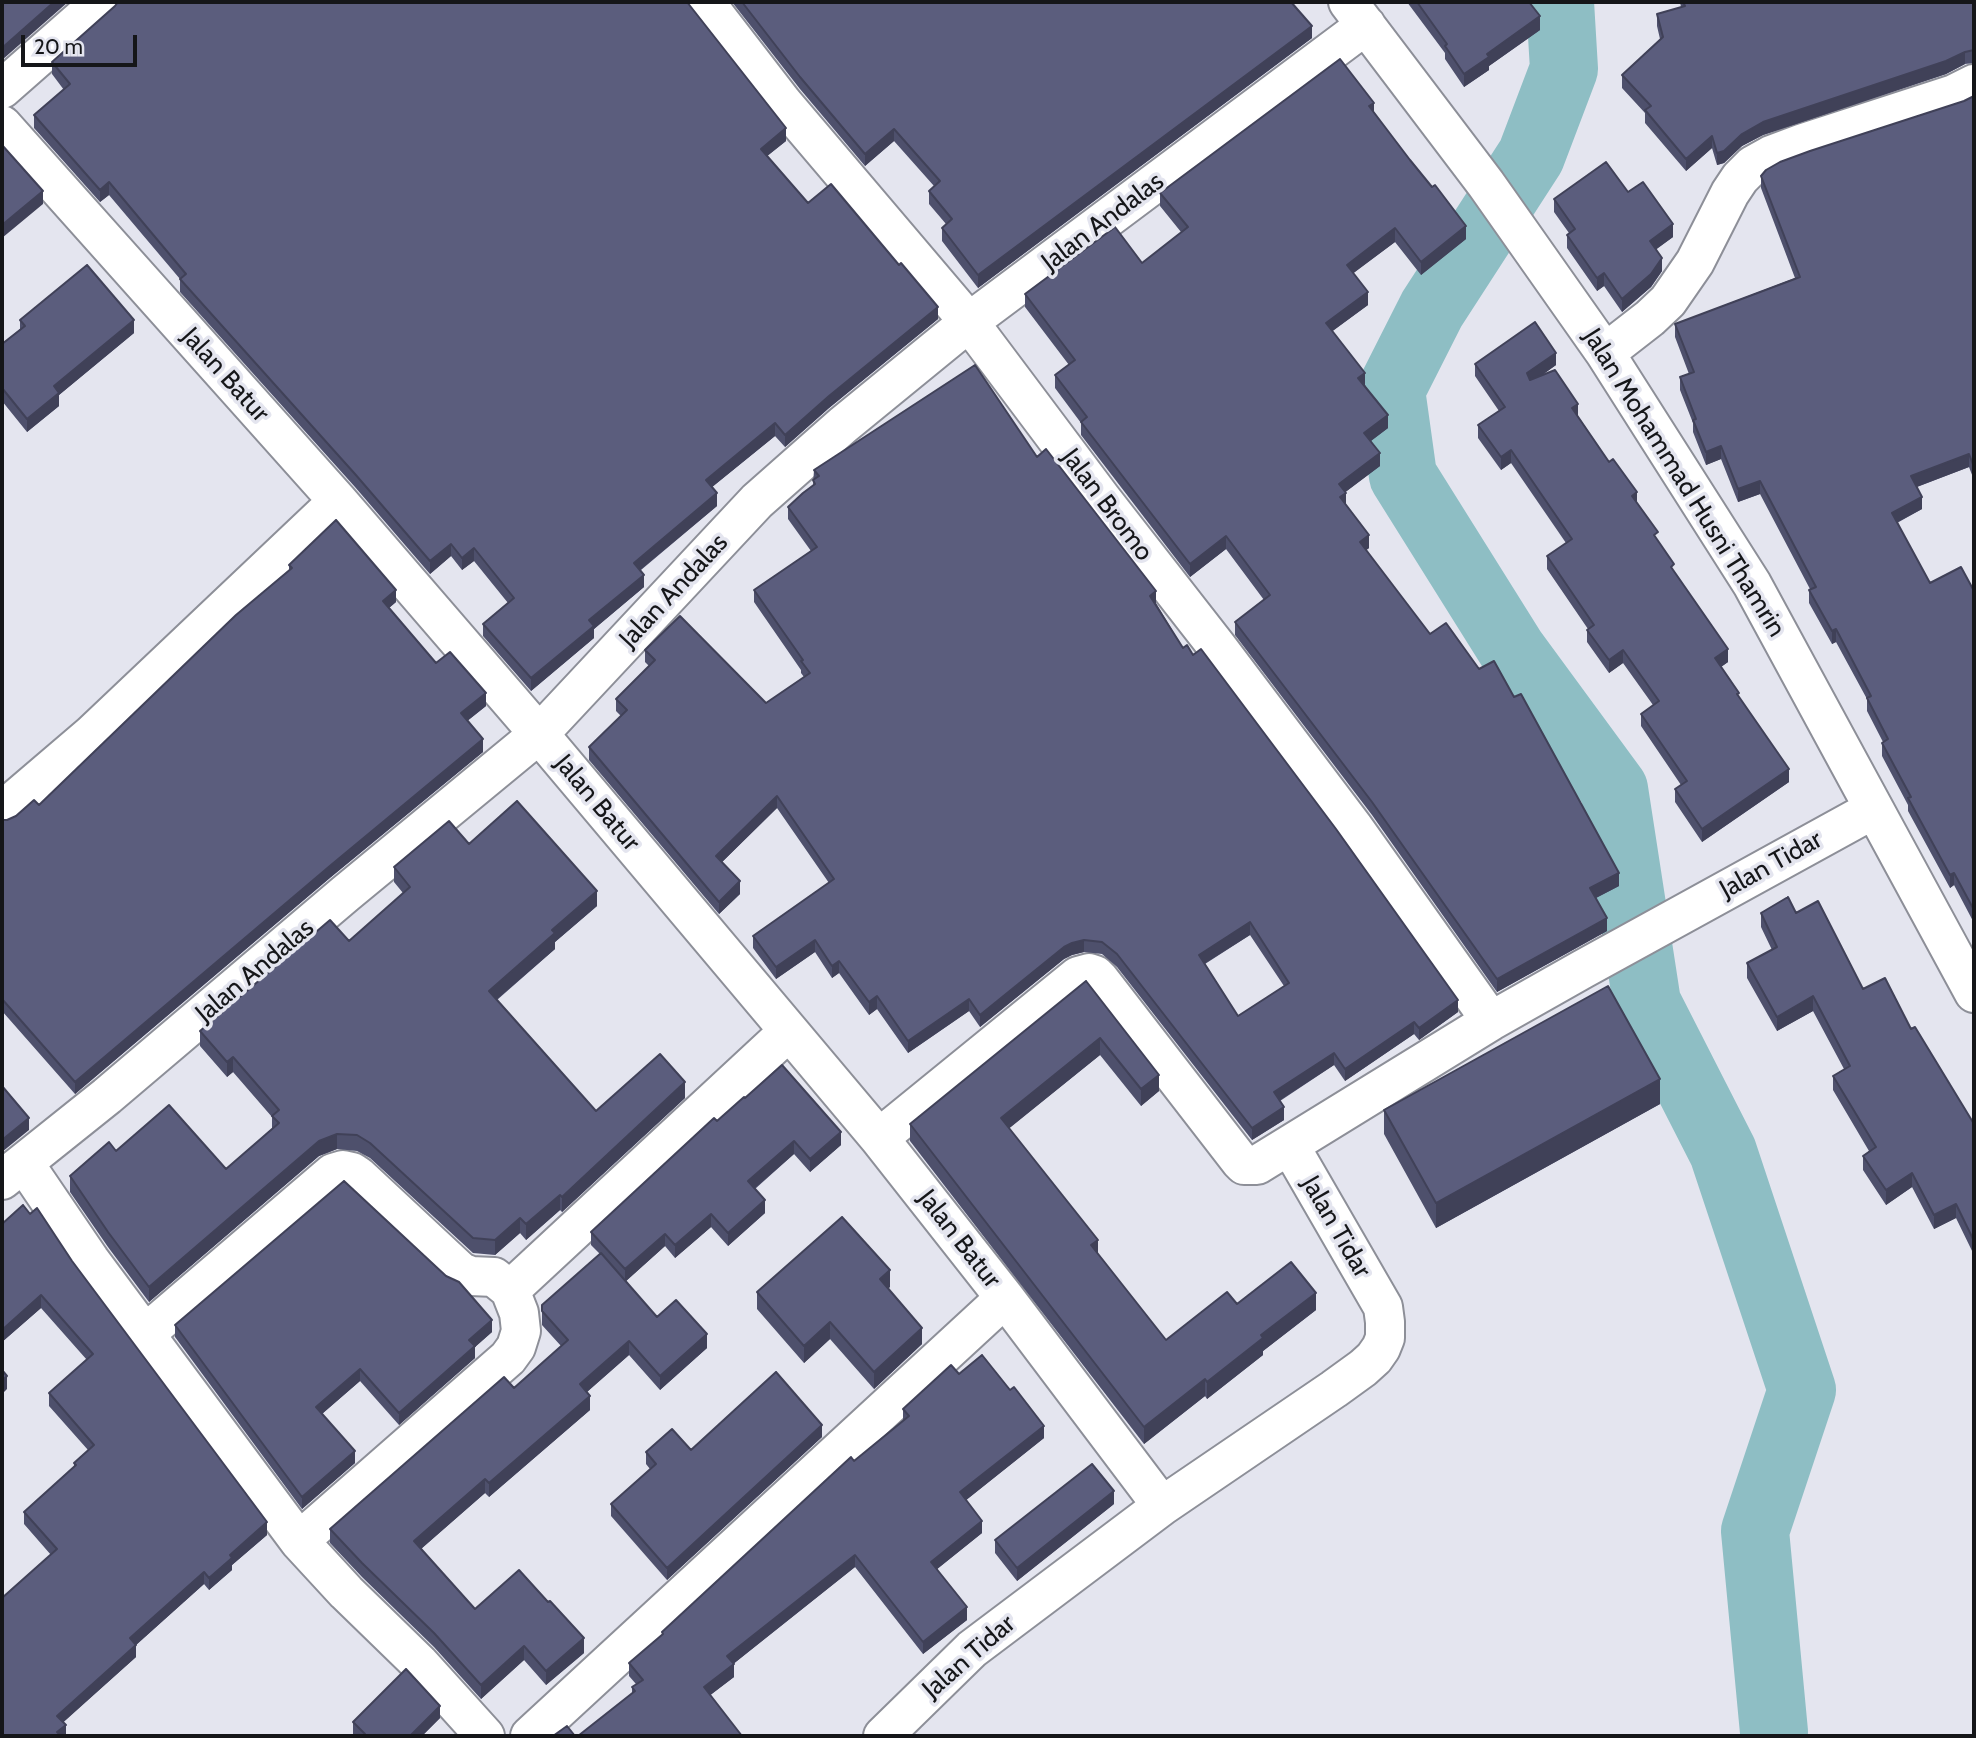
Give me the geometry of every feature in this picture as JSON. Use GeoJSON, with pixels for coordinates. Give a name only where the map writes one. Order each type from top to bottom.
{"type":"FeatureCollection","features":[{"type":"Feature","properties":{"kind":"street"},"geometry":{"type":"LineString","coordinates":[[2,89],[101,2]]}},
{"type":"Feature","properties":{"kind":"street","name":"Jalan Bromo"},"geometry":{"type":"LineString","coordinates":[[705,2],[783,103],[969,321],[1354,828],[1491,1021]]}},
{"type":"Feature","properties":{"kind":"street","name":"Jalan Andalas"},"geometry":{"type":"LineString","coordinates":[[13,1171],[107,1096],[539,734],[757,501],[843,425],[969,321],[1357,13]]}},
{"type":"Feature","properties":{"kind":"street","name":"Jalan Mohammad Husni Thamrin"},"geometry":{"type":"LineString","coordinates":[[1357,13],[1486,184],[1605,353],[1752,584],[1974,993]]}},
{"type":"Feature","properties":{"kind":"street"},"geometry":{"type":"LineString","coordinates":[[1605,353],[1668,301],[1695,262],[1730,193],[1753,165],[1802,143],[1954,94],[1974,84]]}},
{"type":"Feature","properties":{"kind":"street","name":"Jalan Batur"},"geometry":{"type":"LineString","coordinates":[[2,124],[338,501],[539,734],[879,1138],[1006,1298],[1162,1506]]}},
{"type":"Feature","properties":{"kind":"street"},"geometry":{"type":"LineString","coordinates":[[2,811],[91,735],[338,501]]}},
{"type":"Feature","properties":{"kind":"street","name":"Jalan Tidar"},"geometry":{"type":"LineString","coordinates":[[883,1736],[972,1649],[1162,1506],[1334,1389],[1369,1363],[1381,1348],[1385,1338],[1383,1307],[1290,1146],[1491,1021],[1874,809]]}},
{"type":"Feature","properties":{"kind":"street"},"geometry":{"type":"LineString","coordinates":[[879,1138],[1083,973],[1095,975],[1100,980],[1244,1165],[1257,1165],[1290,1146]]}},
{"type":"Feature","properties":{"kind":"street"},"geometry":{"type":"LineString","coordinates":[[510,1290],[789,1031]]}},
{"type":"Feature","properties":{"kind":"street"},"geometry":{"type":"LineString","coordinates":[[145,1334],[334,1173],[343,1170],[358,1176],[461,1272],[471,1276],[494,1277],[510,1290],[519,1313],[521,1331],[516,1347],[508,1358],[299,1541]]}},
{"type":"Feature","properties":{"kind":"street"},"geometry":{"type":"LineString","coordinates":[[13,1171],[90,1260],[299,1541],[346,1592],[419,1663],[485,1736]]}},
{"type":"Feature","properties":{"kind":"street"},"geometry":{"type":"LineString","coordinates":[[530,1736],[1006,1298]]}},
{"type":"Feature","properties":{"kind":"building"},"geometry":{"type":"Polygon","coordinates":[[[2,2],[54,2],[2,48],[2,2]]]}},
{"type":"Feature","properties":{"kind":"building"},"geometry":{"type":"Polygon","coordinates":[[[118,2],[687,2],[786,128],[761,149],[808,203],[831,184],[938,307],[785,435],[775,423],[706,480],[717,493],[634,563],[644,575],[589,620],[594,626],[531,678],[483,624],[514,598],[474,548],[462,558],[451,544],[430,561],[180,279],[186,274],[109,182],[100,190],[34,115],[70,84],[52,62],[118,2]]]}},
{"type":"Feature","properties":{"kind":"building"},"geometry":{"type":"Polygon","coordinates":[[[742,2],[1291,2],[1312,26],[978,275],[942,228],[952,219],[929,191],[940,181],[894,129],[865,154],[742,2]]]}},
{"type":"Feature","properties":{"kind":"building"},"geometry":{"type":"Polygon","coordinates":[[[1417,2],[1529,2],[1540,16],[1464,74],[1445,46],[1447,44],[1417,2]]]}},
{"type":"Feature","properties":{"kind":"building"},"geometry":{"type":"Polygon","coordinates":[[[1683,2],[1974,2],[1974,50],[1763,122],[1742,134],[1724,151],[1717,153],[1712,136],[1686,159],[1645,110],[1651,106],[1622,75],[1663,37],[1657,14],[1685,6],[1683,2]]]}},
{"type":"Feature","properties":{"kind":"building"},"geometry":{"type":"Polygon","coordinates":[[[1340,59],[1374,103],[1369,106],[1466,226],[1421,262],[1395,228],[1347,265],[1368,292],[1326,323],[1365,373],[1358,378],[1388,415],[1364,433],[1380,453],[1339,484],[1346,493],[1340,497],[1369,535],[1360,542],[1430,634],[1446,623],[1479,669],[1494,661],[1514,697],[1521,694],[1619,873],[1590,888],[1607,918],[1497,979],[1372,802],[1235,622],[1270,595],[1226,536],[1190,564],[1081,422],[1087,417],[1055,375],[1075,360],[1025,294],[1115,227],[1142,263],[1188,227],[1160,193],[1340,59]]]}},
{"type":"Feature","properties":{"kind":"building"},"geometry":{"type":"Polygon","coordinates":[[[1974,96],[1974,467],[1969,454],[1911,476],[1922,497],[1892,513],[1930,583],[1961,567],[1974,591],[1974,910],[1954,873],[1950,875],[1908,798],[1911,797],[1882,743],[1888,739],[1867,698],[1871,696],[1836,629],[1832,631],[1809,590],[1816,587],[1760,481],[1738,489],[1721,446],[1706,452],[1680,377],[1694,372],[1675,324],[1800,277],[1761,176],[1766,170],[1810,151],[1974,96]]]}},
{"type":"Feature","properties":{"kind":"building"},"geometry":{"type":"Polygon","coordinates":[[[2,145],[43,191],[2,225],[2,145]]]}},
{"type":"Feature","properties":{"kind":"building"},"geometry":{"type":"Polygon","coordinates":[[[1606,162],[1628,192],[1643,182],[1673,224],[1650,241],[1662,258],[1651,274],[1622,299],[1604,273],[1597,278],[1567,235],[1575,229],[1554,199],[1606,162]]]}},
{"type":"Feature","properties":{"kind":"building"},"geometry":{"type":"Polygon","coordinates":[[[87,265],[134,320],[54,386],[59,393],[27,419],[2,388],[2,344],[25,326],[20,320],[87,265]]]}},
{"type":"Feature","properties":{"kind":"building"},"geometry":{"type":"Polygon","coordinates":[[[1535,322],[1556,353],[1527,373],[1530,380],[1555,370],[1578,404],[1572,408],[1609,462],[1613,459],[1637,492],[1632,496],[1658,532],[1654,535],[1674,564],[1671,567],[1728,649],[1715,658],[1789,769],[1702,829],[1675,789],[1687,781],[1641,714],[1659,701],[1623,650],[1609,660],[1587,630],[1594,625],[1547,556],[1572,539],[1511,450],[1501,457],[1478,425],[1505,407],[1475,364],[1535,322]]]}},
{"type":"Feature","properties":{"kind":"building"},"geometry":{"type":"Polygon","coordinates":[[[975,365],[1037,457],[1046,449],[1156,591],[1150,596],[1183,648],[1187,645],[1193,655],[1201,649],[1336,829],[1458,1000],[1419,1028],[1414,1022],[1345,1069],[1334,1053],[1274,1092],[1284,1107],[1252,1128],[1117,954],[1102,942],[1084,940],[1064,947],[980,1015],[969,999],[908,1041],[877,996],[869,1002],[839,961],[832,966],[815,940],[776,967],[753,936],[834,879],[777,796],[716,856],[740,881],[719,902],[589,747],[627,710],[616,699],[655,660],[645,650],[680,616],[766,703],[810,673],[754,590],[817,547],[788,507],[815,484],[813,480],[819,476],[814,470],[975,365]],[[1250,922],[1199,955],[1238,1016],[1289,983],[1250,922]]]}},
{"type":"Feature","properties":{"kind":"building"},"geometry":{"type":"Polygon","coordinates":[[[336,520],[396,590],[383,601],[436,663],[450,652],[486,693],[461,713],[483,739],[75,1082],[2,999],[2,820],[16,816],[34,800],[39,805],[236,615],[292,568],[289,565],[336,520]]]}},
{"type":"Feature","properties":{"kind":"building"},"geometry":{"type":"Polygon","coordinates":[[[517,801],[597,891],[552,930],[555,933],[489,991],[596,1111],[660,1054],[685,1082],[562,1197],[560,1195],[526,1224],[520,1218],[495,1240],[473,1238],[370,1143],[357,1135],[337,1134],[319,1141],[149,1287],[70,1176],[109,1142],[116,1151],[169,1105],[226,1169],[279,1123],[272,1116],[279,1110],[233,1057],[227,1062],[200,1031],[330,920],[349,941],[410,887],[394,867],[449,821],[469,844],[517,801]]]}},
{"type":"Feature","properties":{"kind":"building"},"geometry":{"type":"Polygon","coordinates":[[[1788,897],[1796,913],[1818,901],[1863,989],[1885,978],[1911,1029],[1915,1027],[1974,1124],[1974,1241],[1956,1204],[1934,1215],[1912,1173],[1886,1190],[1863,1156],[1876,1147],[1833,1076],[1850,1066],[1813,996],[1777,1017],[1747,963],[1777,947],[1761,913],[1788,897]]]}},
{"type":"Feature","properties":{"kind":"building"},"geometry":{"type":"Polygon","coordinates":[[[1086,981],[1159,1075],[1141,1089],[1100,1038],[1001,1118],[1098,1240],[1091,1245],[1166,1340],[1227,1292],[1237,1304],[1291,1262],[1316,1293],[1261,1335],[1263,1338],[1207,1382],[1205,1379],[1144,1427],[910,1124],[1086,981]]]}},
{"type":"Feature","properties":{"kind":"building"},"geometry":{"type":"Polygon","coordinates":[[[1608,986],[1660,1079],[1436,1203],[1384,1110],[1608,986]]]}},
{"type":"Feature","properties":{"kind":"building"},"geometry":{"type":"Polygon","coordinates":[[[782,1065],[841,1132],[810,1159],[794,1141],[748,1181],[765,1200],[728,1233],[711,1214],[675,1245],[665,1234],[625,1269],[591,1232],[714,1118],[717,1121],[782,1065]]]}},
{"type":"Feature","properties":{"kind":"building"},"geometry":{"type":"Polygon","coordinates":[[[2,1086],[29,1118],[2,1140],[2,1086]]]}},
{"type":"Feature","properties":{"kind":"building"},"geometry":{"type":"Polygon","coordinates":[[[344,1181],[446,1276],[459,1282],[492,1320],[469,1340],[475,1346],[399,1413],[360,1369],[316,1407],[355,1451],[302,1497],[175,1325],[344,1181]]]}},
{"type":"Feature","properties":{"kind":"building"},"geometry":{"type":"Polygon","coordinates":[[[23,1205],[30,1214],[37,1208],[72,1261],[267,1522],[209,1578],[204,1572],[130,1638],[136,1645],[57,1716],[66,1725],[57,1732],[61,1736],[2,1736],[2,1598],[57,1549],[24,1512],[94,1445],[49,1393],[93,1354],[41,1295],[2,1330],[2,1224],[23,1205]]]}},
{"type":"Feature","properties":{"kind":"building"},"geometry":{"type":"Polygon","coordinates":[[[842,1217],[890,1270],[880,1279],[922,1328],[874,1372],[830,1322],[804,1346],[757,1292],[842,1217]]]}},
{"type":"Feature","properties":{"kind":"building"},"geometry":{"type":"Polygon","coordinates":[[[601,1253],[657,1317],[676,1300],[707,1334],[660,1376],[629,1341],[580,1384],[590,1396],[489,1483],[485,1479],[414,1541],[475,1609],[519,1570],[584,1638],[546,1671],[524,1646],[481,1685],[434,1633],[330,1529],[504,1377],[514,1388],[568,1340],[542,1311],[542,1305],[601,1253]]]}},
{"type":"Feature","properties":{"kind":"building"},"geometry":{"type":"Polygon","coordinates":[[[982,1355],[1010,1390],[1014,1387],[1044,1426],[960,1492],[982,1521],[931,1562],[967,1607],[923,1642],[855,1555],[727,1656],[734,1664],[704,1687],[742,1736],[578,1736],[635,1691],[632,1687],[643,1680],[629,1663],[851,1457],[854,1461],[909,1416],[903,1409],[951,1365],[959,1374],[982,1355]]]}},
{"type":"Feature","properties":{"kind":"building"},"geometry":{"type":"Polygon","coordinates":[[[776,1372],[822,1425],[667,1568],[611,1504],[656,1464],[646,1452],[672,1429],[691,1450],[776,1372]]]}},
{"type":"Feature","properties":{"kind":"building"},"geometry":{"type":"Polygon","coordinates":[[[1092,1464],[1114,1491],[1017,1568],[995,1540],[1092,1464]]]}},
{"type":"Feature","properties":{"kind":"building"},"geometry":{"type":"Polygon","coordinates":[[[406,1669],[440,1706],[410,1736],[362,1736],[365,1734],[353,1722],[406,1669]]]}},
{"type":"Feature","properties":{"kind":"building"},"geometry":{"type":"Polygon","coordinates":[[[567,1726],[575,1736],[553,1736],[567,1726]]]}},
{"type":"Feature","properties":{"kind":"waterway"},"geometry":{"type":"LineString","coordinates":[[1560,2],[1564,69],[1531,156],[1432,309],[1391,390],[1403,476],[1512,650],[1614,789],[1647,1003],[1723,1152],[1802,1390],[1755,1531],[1774,1732]]}},
{"type":"Feature","properties":{"kind":"waterway"},"geometry":{"type":"LineString","coordinates":[[1772,1736],[1774,1732]]}}]}
